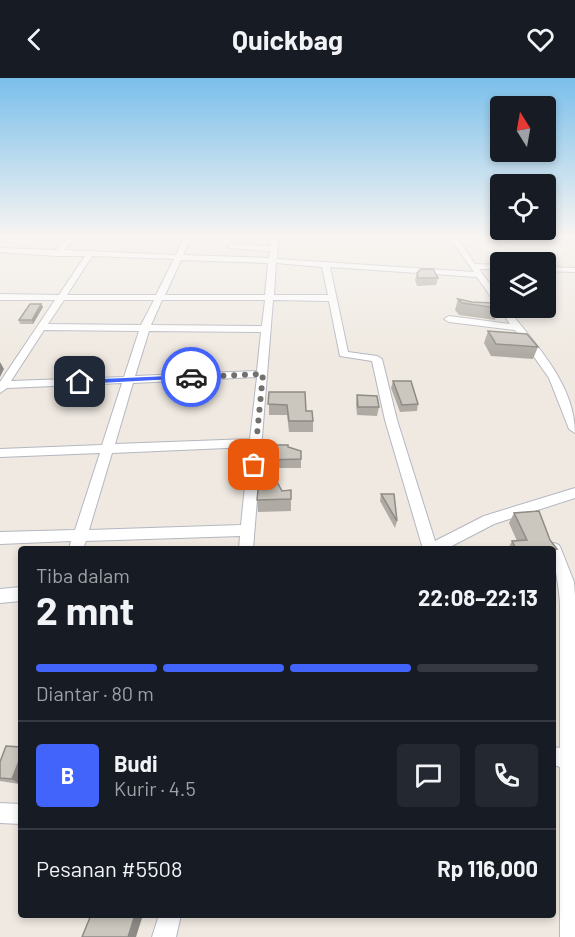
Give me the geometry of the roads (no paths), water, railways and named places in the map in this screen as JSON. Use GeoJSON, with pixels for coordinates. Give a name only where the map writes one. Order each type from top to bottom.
{"type":"FeatureCollection","features":[{"type":"Feature","properties":{"kind":"street"},"geometry":{"type":"LineString","coordinates":[[1,387],[77,275]]}},
{"type":"Feature","properties":{"kind":"street"},"geometry":{"type":"LineString","coordinates":[[77,546],[145,327],[169,275]]}},
{"type":"Feature","properties":{"kind":"street"},"geometry":{"type":"LineString","coordinates":[[246,546],[273,275]]}},
{"type":"Feature","properties":{"kind":"street"},"geometry":{"type":"LineString","coordinates":[[328,275],[344,354],[378,359],[391,420],[430,546]]}},
{"type":"Feature","properties":{"kind":"street"},"geometry":{"type":"LineString","coordinates":[[479,275],[490,290]]}},
{"type":"Feature","properties":{"kind":"street"},"geometry":{"type":"LineString","coordinates":[[0,297],[333,298]]}},
{"type":"Feature","properties":{"kind":"street"},"geometry":{"type":"LineString","coordinates":[[510,318],[554,378],[575,429]]}},
{"type":"Feature","properties":{"kind":"street"},"geometry":{"type":"LineString","coordinates":[[448,319],[517,328]]}},
{"type":"Feature","properties":{"kind":"street"},"geometry":{"type":"LineString","coordinates":[[43,327],[268,329]]}},
{"type":"Feature","properties":{"kind":"street"},"geometry":{"type":"LineString","coordinates":[[1,387],[263,374]]}},
{"type":"Feature","properties":{"kind":"street"},"geometry":{"type":"LineString","coordinates":[[0,453],[256,443]]}},
{"type":"Feature","properties":{"kind":"street"},"geometry":{"type":"LineString","coordinates":[[437,546],[489,520],[575,493]]}},
{"type":"Feature","properties":{"kind":"street"},"geometry":{"type":"LineString","coordinates":[[536,504],[543,522]]}},
{"type":"Feature","properties":{"kind":"street"},"geometry":{"type":"LineString","coordinates":[[0,538],[248,530]]}},
{"type":"Feature","properties":{"kind":"street"},"geometry":{"type":"LineString","coordinates":[[556,557],[568,591],[566,758],[572,937]]}},
{"type":"Feature","properties":{"kind":"street"},"geometry":{"type":"LineString","coordinates":[[0,596],[18,594]]}},
{"type":"Feature","properties":{"kind":"street"},"geometry":{"type":"LineString","coordinates":[[0,813],[18,814]]}},
{"type":"Feature","properties":{"kind":"street"},"geometry":{"type":"LineString","coordinates":[[165,937],[169,918]]}}]}
